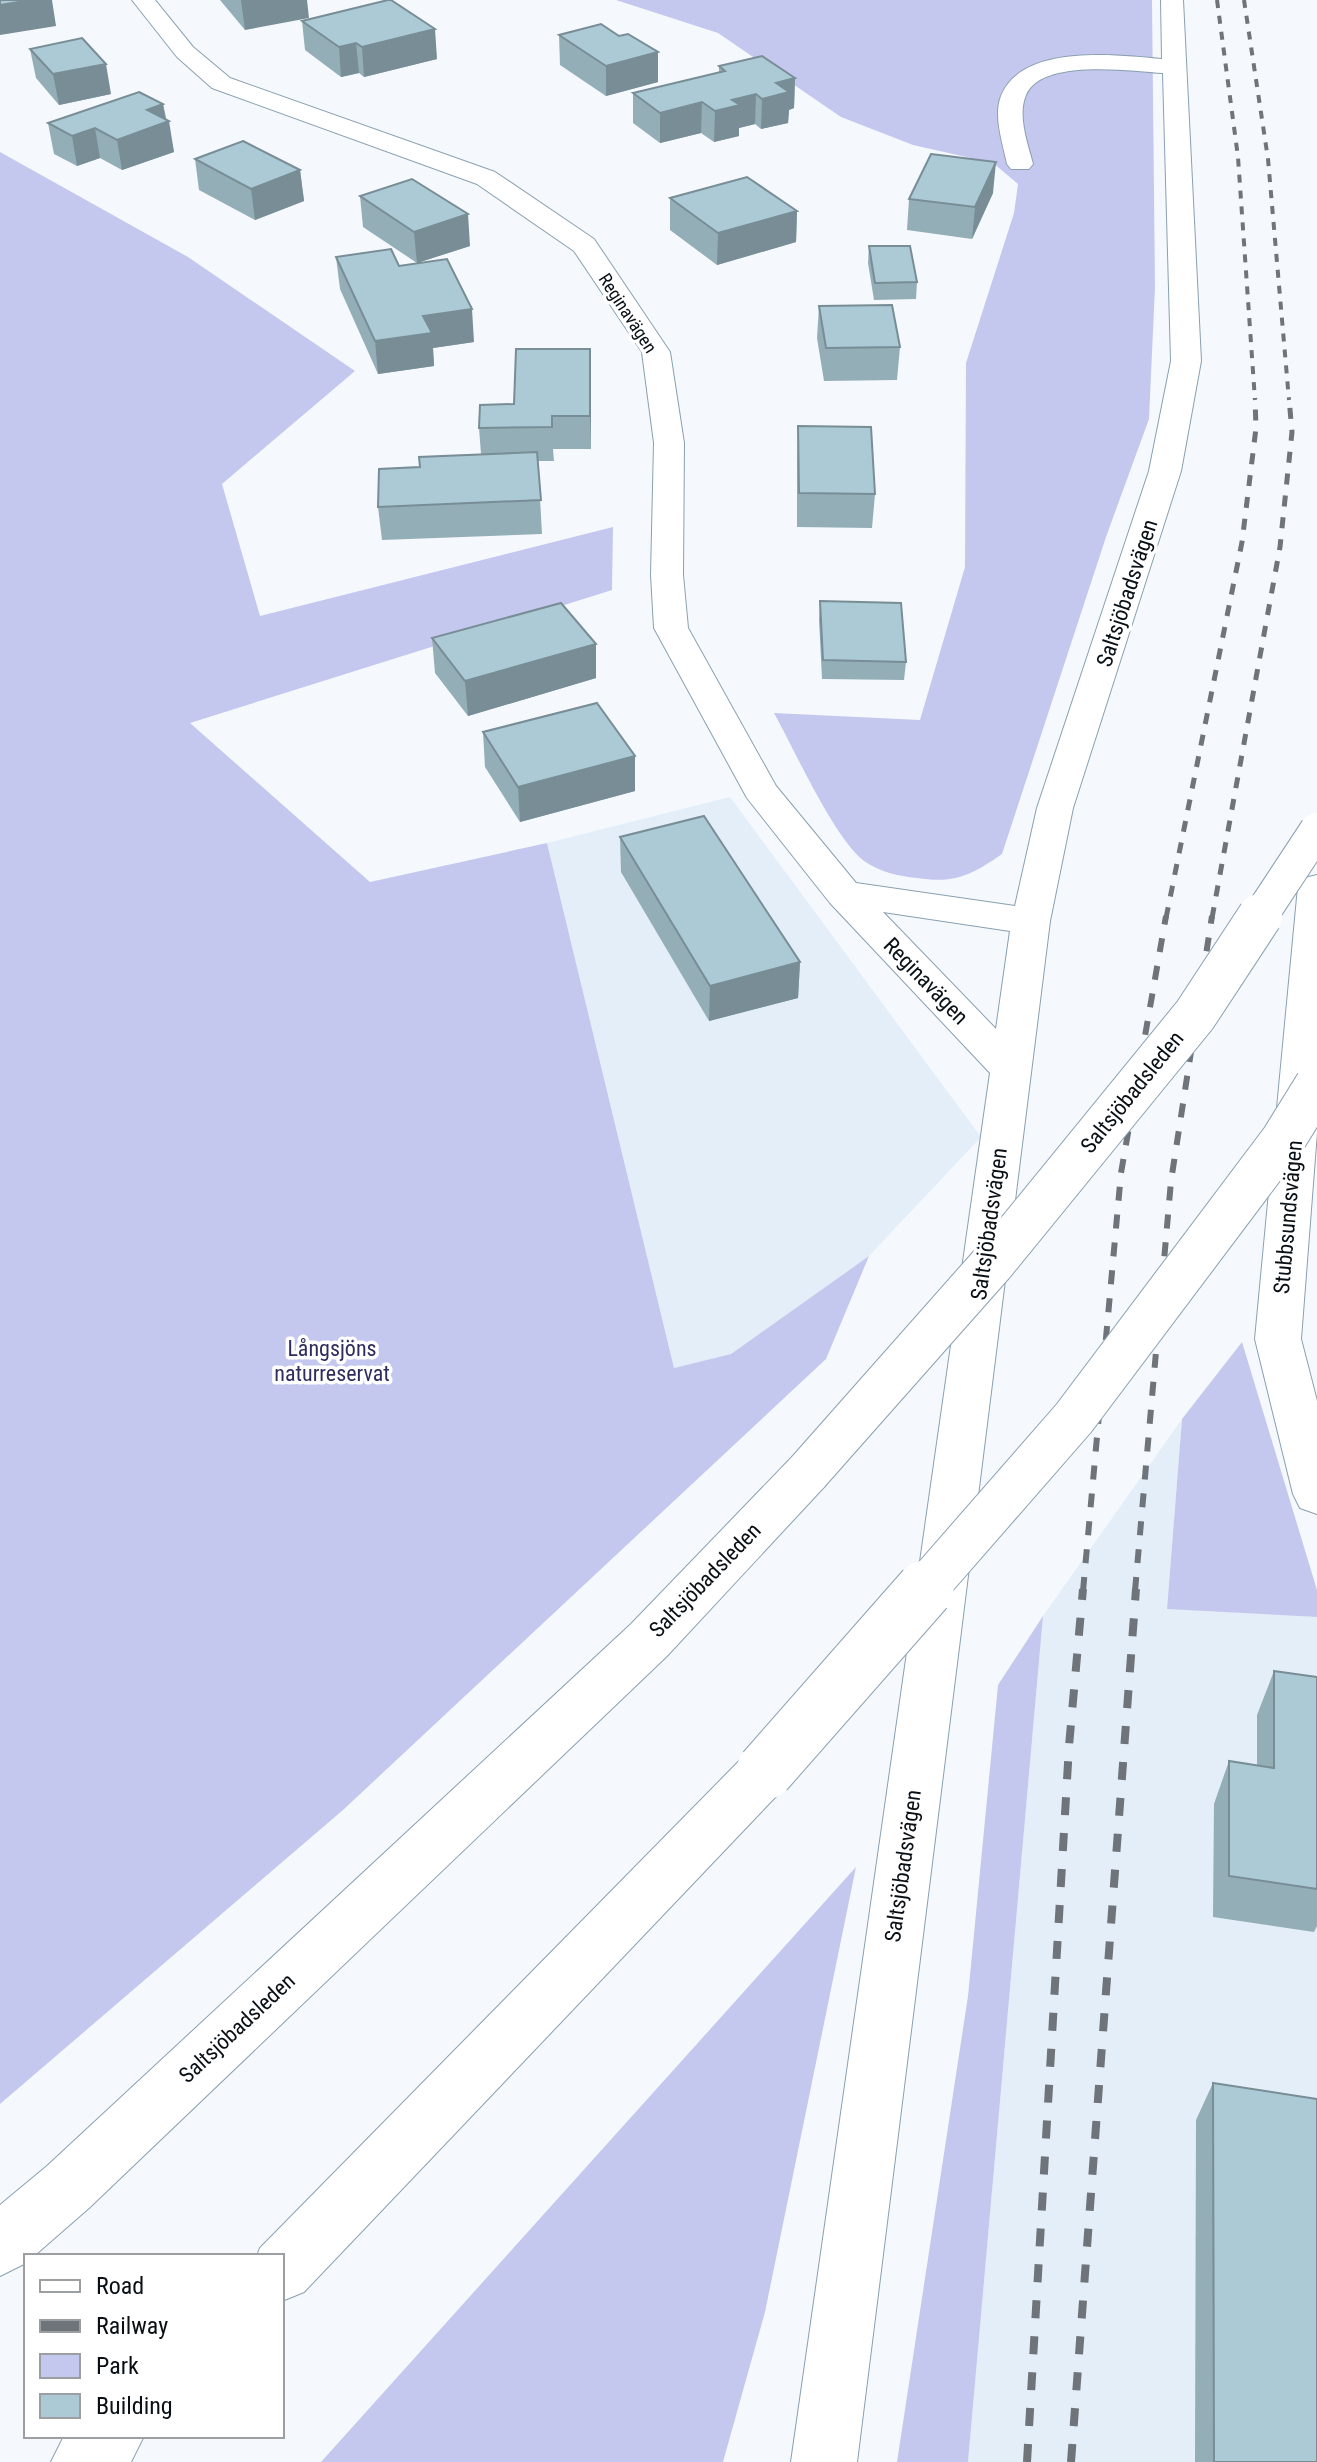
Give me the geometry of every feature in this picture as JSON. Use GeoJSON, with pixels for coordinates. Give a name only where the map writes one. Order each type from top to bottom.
{"type":"FeatureCollection","features":[{"type":"Feature","properties":{"kind":"main road","name":"Reginavägen"},"geometry":{"type":"LineString","coordinates":[[143,0],[185,52],[221,83],[486,178],[584,245],[656,352],[669,443],[667,575],[671,628],[760,790],[844,894],[1009,1068]]}},
{"type":"Feature","properties":{"kind":"main road","name":"Saltsjöbadsvägen"},"geometry":{"type":"LineString","coordinates":[[824,2462],[1031,921],[1055,808],[1165,471],[1186,361],[1172,0]]}},
{"type":"Feature","properties":{"kind":"main road"},"geometry":{"type":"LineString","coordinates":[[1020,164],[1011,117],[1012,97],[1018,83],[1037,69],[1070,63],[1175,67]]}},
{"type":"Feature","properties":{"kind":"main road","name":"Saltsjöbadsleden"},"geometry":{"type":"LineString","coordinates":[[0,2245],[80,2176],[649,1640],[808,1472],[992,1264],[1195,1015],[1317,830]]}},
{"type":"Feature","properties":{"kind":"main road","name":"Stubbsundsvägen"},"geometry":{"type":"LineString","coordinates":[[1317,887],[1278,1339],[1317,1494]]}},
{"type":"Feature","properties":{"kind":"main road","name":"Reginavägen"},"geometry":{"type":"LineString","coordinates":[[844,894],[1031,921]]}},
{"type":"Feature","properties":{"kind":"main road"},"geometry":{"type":"LineString","coordinates":[[284,2268],[765,1771],[1074,1418],[1283,1140],[1317,1085]]}},
{"type":"Feature","properties":{"kind":"main road"},"geometry":{"type":"LineString","coordinates":[[84,2462],[110,2438]]}},
{"type":"Feature","properties":{"kind":"shaded area"},"geometry":{"type":"Polygon","coordinates":[[[730,797],[981,1137],[869,1256],[731,1354],[674,1368],[547,843],[730,797]]]}},
{"type":"Feature","properties":{"kind":"shaded area"},"geometry":{"type":"Polygon","coordinates":[[[1182,1419],[1167,1608],[1317,1617],[1317,2462],[968,2462],[1043,1616],[1182,1419]]]}},
{"type":"Feature","properties":{"kind":"green space"},"geometry":{"type":"Polygon","coordinates":[[[616,0],[1152,0],[1155,287],[1149,419],[1106,537],[1002,854],[972,872],[952,879],[930,880],[889,873],[864,861],[852,850],[828,814],[774,713],[920,720],[965,567],[966,363],[1014,213],[1018,184],[993,163],[913,145],[841,117],[718,33],[616,0]]]}},
{"type":"Feature","properties":{"kind":"green space","name":"Långsjöns naturreservat"},"geometry":{"type":"Polygon","coordinates":[[[0,152],[188,257],[355,371],[222,484],[260,616],[613,527],[612,590],[190,723],[370,882],[547,843],[674,1368],[731,1354],[869,1256],[826,1359],[343,1810],[0,2104],[0,152]]]}},
{"type":"Feature","properties":{"kind":"green space"},"geometry":{"type":"Polygon","coordinates":[[[1242,1342],[1317,1590],[1317,1617],[1167,1609],[1182,1419],[1242,1342]]]}},
{"type":"Feature","properties":{"kind":"green space"},"geometry":{"type":"Polygon","coordinates":[[[1043,1616],[968,2462],[897,2462],[968,1996],[998,1685],[1043,1616]]]}},
{"type":"Feature","properties":{"kind":"green space"},"geometry":{"type":"Polygon","coordinates":[[[856,1867],[765,2312],[723,2462],[321,2462],[856,1867]]]}},
{"type":"Feature","properties":{"kind":"building"},"geometry":{"type":"Polygon","coordinates":[[[0,0],[31,0],[0,5],[0,0]]]}},
{"type":"Feature","properties":{"kind":"building"},"geometry":{"type":"Polygon","coordinates":[[[388,0],[435,29],[362,47],[356,43],[339,47],[302,21],[388,0]]]}},
{"type":"Feature","properties":{"kind":"building"},"geometry":{"type":"Polygon","coordinates":[[[601,24],[619,36],[628,34],[658,52],[606,66],[559,35],[601,24]]]}},
{"type":"Feature","properties":{"kind":"building"},"geometry":{"type":"Polygon","coordinates":[[[82,38],[106,64],[53,74],[30,49],[82,38]]]}},
{"type":"Feature","properties":{"kind":"building"},"geometry":{"type":"Polygon","coordinates":[[[762,56],[795,78],[776,83],[789,92],[762,99],[756,94],[732,100],[740,105],[715,111],[702,102],[660,113],[633,93],[725,71],[719,66],[762,56]]]}},
{"type":"Feature","properties":{"kind":"building"},"geometry":{"type":"Polygon","coordinates":[[[139,92],[163,104],[147,110],[169,121],[117,140],[95,128],[72,136],[48,123],[139,92]]]}},
{"type":"Feature","properties":{"kind":"building"},"geometry":{"type":"Polygon","coordinates":[[[243,141],[300,170],[251,189],[195,159],[243,141]]]}},
{"type":"Feature","properties":{"kind":"building"},"geometry":{"type":"Polygon","coordinates":[[[931,154],[996,162],[975,207],[909,199],[931,154]]]}},
{"type":"Feature","properties":{"kind":"building"},"geometry":{"type":"Polygon","coordinates":[[[747,177],[797,211],[718,233],[670,198],[747,177]]]}},
{"type":"Feature","properties":{"kind":"building"},"geometry":{"type":"Polygon","coordinates":[[[412,179],[468,214],[414,232],[360,196],[412,179]]]}},
{"type":"Feature","properties":{"kind":"building"},"geometry":{"type":"Polygon","coordinates":[[[869,246],[910,246],[917,282],[875,283],[869,246]]]}},
{"type":"Feature","properties":{"kind":"building"},"geometry":{"type":"Polygon","coordinates":[[[391,249],[399,266],[447,259],[472,309],[423,316],[432,333],[375,341],[336,257],[391,249]]]}},
{"type":"Feature","properties":{"kind":"building"},"geometry":{"type":"Polygon","coordinates":[[[892,305],[900,347],[826,348],[819,306],[892,305]]]}},
{"type":"Feature","properties":{"kind":"building"},"geometry":{"type":"Polygon","coordinates":[[[516,349],[590,349],[590,416],[552,416],[552,427],[479,428],[480,405],[514,404],[516,349]]]}},
{"type":"Feature","properties":{"kind":"building"},"geometry":{"type":"Polygon","coordinates":[[[798,426],[871,427],[875,494],[799,493],[798,426]]]}},
{"type":"Feature","properties":{"kind":"building"},"geometry":{"type":"Polygon","coordinates":[[[537,452],[541,500],[378,507],[379,469],[420,467],[419,457],[537,452]]]}},
{"type":"Feature","properties":{"kind":"building"},"geometry":{"type":"Polygon","coordinates":[[[820,601],[901,603],[906,662],[823,660],[820,601]]]}},
{"type":"Feature","properties":{"kind":"building"},"geometry":{"type":"Polygon","coordinates":[[[561,603],[596,644],[465,681],[432,638],[561,603]]]}},
{"type":"Feature","properties":{"kind":"building"},"geometry":{"type":"Polygon","coordinates":[[[597,703],[635,756],[518,787],[483,732],[597,703]]]}},
{"type":"Feature","properties":{"kind":"building"},"geometry":{"type":"Polygon","coordinates":[[[704,816],[800,962],[710,986],[620,837],[704,816]]]}},
{"type":"Feature","properties":{"kind":"building"},"geometry":{"type":"Polygon","coordinates":[[[1274,1671],[1317,1677],[1317,1889],[1229,1876],[1229,1761],[1274,1768],[1274,1671]]]}},
{"type":"Feature","properties":{"kind":"building"},"geometry":{"type":"Polygon","coordinates":[[[1213,2083],[1317,2099],[1317,2462],[1214,2462],[1213,2083]]]}},
{"type":"Feature","properties":{"kind":"railway"},"geometry":{"type":"LineString","coordinates":[[1217,0],[1238,157],[1255,400]]}},
{"type":"Feature","properties":{"kind":"railway"},"geometry":{"type":"LineString","coordinates":[[1244,0],[1268,159],[1289,400]]}},
{"type":"Feature","properties":{"kind":"railway"},"geometry":{"type":"LineString","coordinates":[[1166,918],[1242,542],[1256,428],[1255,398]]}},
{"type":"Feature","properties":{"kind":"railway"},"geometry":{"type":"LineString","coordinates":[[1212,918],[1280,547],[1292,432],[1289,398]]}},
{"type":"Feature","properties":{"kind":"railway"},"geometry":{"type":"LineString","coordinates":[[1083,1591],[1121,1173],[1166,916]]}},
{"type":"Feature","properties":{"kind":"railway"},"geometry":{"type":"LineString","coordinates":[[1135,1591],[1171,1181],[1212,916]]}},
{"type":"Feature","properties":{"kind":"railway"},"geometry":{"type":"LineString","coordinates":[[1027,2462],[1069,1746],[1083,1589]]}},
{"type":"Feature","properties":{"kind":"railway"},"geometry":{"type":"LineString","coordinates":[[1071,2462],[1136,1589]]}}]}
